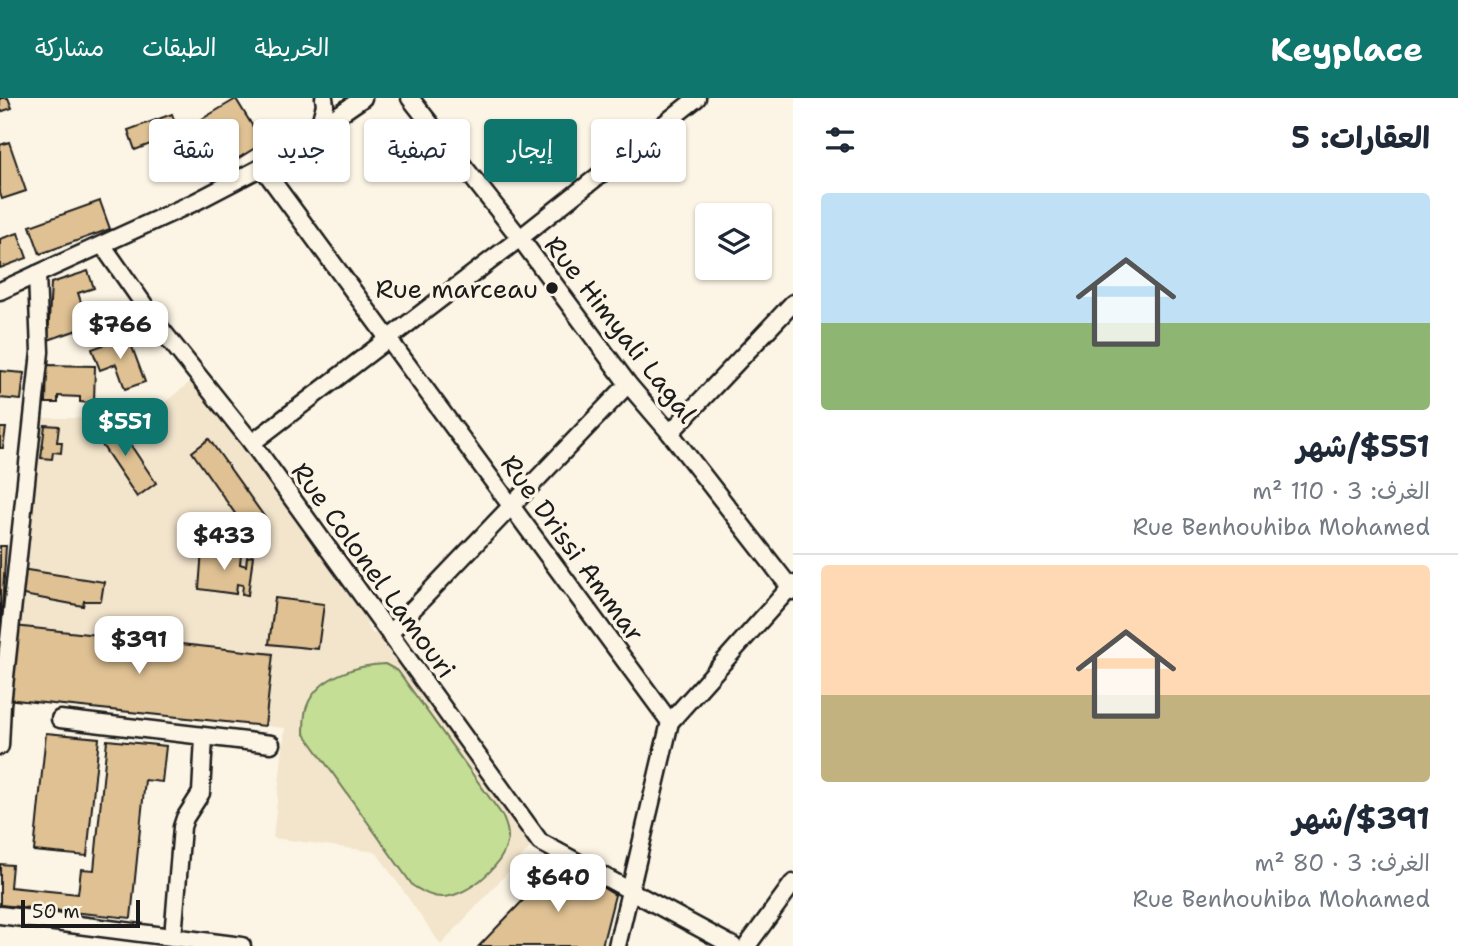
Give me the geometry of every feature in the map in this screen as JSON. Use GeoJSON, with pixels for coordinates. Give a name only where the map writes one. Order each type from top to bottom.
{"type":"FeatureCollection","features":[{"type":"Feature","properties":{"kind":"street"},"geometry":{"type":"LineString","coordinates":[[321,119],[324,98]]}},
{"type":"Feature","properties":{"kind":"street"},"geometry":{"type":"LineString","coordinates":[[334,119],[363,98]]}},
{"type":"Feature","properties":{"kind":"street","name":"Rue Himyali Lagal"},"geometry":{"type":"LineString","coordinates":[[410,98],[520,238],[628,384],[792,588]]}},
{"type":"Feature","properties":{"kind":"street"},"geometry":{"type":"LineString","coordinates":[[252,443],[520,238],[697,98]]}},
{"type":"Feature","properties":{"kind":"street"},"geometry":{"type":"LineString","coordinates":[[0,290],[103,246],[253,172]]}},
{"type":"Feature","properties":{"kind":"street","name":"Rue Drissi Ammar"},"geometry":{"type":"LineString","coordinates":[[273,182],[670,722]]}},
{"type":"Feature","properties":{"kind":"street","name":"Rue Colonel Lamouri"},"geometry":{"type":"LineString","coordinates":[[103,246],[161,329],[252,443],[540,842],[733,946]]}},
{"type":"Feature","properties":{"kind":"street"},"geometry":{"type":"LineString","coordinates":[[0,746],[2,705],[40,352],[37,274]]}},
{"type":"Feature","properties":{"kind":"street"},"geometry":{"type":"LineString","coordinates":[[670,433],[793,303]]}},
{"type":"Feature","properties":{"kind":"street"},"geometry":{"type":"LineString","coordinates":[[390,633],[628,384]]}},
{"type":"Feature","properties":{"kind":"street"},"geometry":{"type":"LineString","coordinates":[[617,946],[670,722],[792,588]]}},
{"type":"Feature","properties":{"kind":"street"},"geometry":{"type":"LineString","coordinates":[[60,719],[271,744]]}},
{"type":"Feature","properties":{"kind":"street"},"geometry":{"type":"LineString","coordinates":[[173,937],[182,827],[185,817],[201,793],[204,737]]}},
{"type":"Feature","properties":{"kind":"street"},"geometry":{"type":"LineString","coordinates":[[747,946],[793,883]]}},
{"type":"Feature","properties":{"kind":"street"},"geometry":{"type":"LineString","coordinates":[[0,915],[242,946]]}},
{"type":"Feature","properties":{"kind":"shaded area"},"geometry":{"type":"Polygon","coordinates":[[[194,379],[369,621],[366,624],[373,634],[381,629],[533,845],[441,945],[376,852],[273,838],[285,728],[6,699],[36,418],[127,418],[160,406],[194,379]]]}},
{"type":"Feature","properties":{"kind":"green space"},"geometry":{"type":"Polygon","coordinates":[[[385,664],[398,671],[502,815],[507,828],[506,846],[494,867],[475,884],[454,895],[435,896],[413,886],[304,733],[306,709],[320,687],[351,670],[385,664]]]}},
{"type":"Feature","properties":{"kind":"building"},"geometry":{"type":"Polygon","coordinates":[[[0,98],[8,98],[12,108],[0,112],[0,98]]]}},
{"type":"Feature","properties":{"kind":"building"},"geometry":{"type":"Polygon","coordinates":[[[236,99],[253,127],[253,149],[239,158],[239,119],[202,119],[236,99]]]}},
{"type":"Feature","properties":{"kind":"building"},"geometry":{"type":"Polygon","coordinates":[[[172,114],[174,119],[158,119],[172,114]]]}},
{"type":"Feature","properties":{"kind":"building"},"geometry":{"type":"Polygon","coordinates":[[[149,122],[149,145],[135,150],[128,130],[149,122]]]}},
{"type":"Feature","properties":{"kind":"building"},"geometry":{"type":"Polygon","coordinates":[[[9,142],[26,191],[2,199],[0,145],[9,142]]]}},
{"type":"Feature","properties":{"kind":"building"},"geometry":{"type":"Polygon","coordinates":[[[100,201],[110,229],[40,254],[30,226],[100,201]]]}},
{"type":"Feature","properties":{"kind":"building"},"geometry":{"type":"Polygon","coordinates":[[[18,233],[27,258],[0,268],[0,239],[18,233]]]}},
{"type":"Feature","properties":{"kind":"building"},"geometry":{"type":"Polygon","coordinates":[[[88,271],[94,288],[78,293],[89,326],[48,340],[51,283],[88,271]]]}},
{"type":"Feature","properties":{"kind":"building"},"geometry":{"type":"Polygon","coordinates":[[[128,336],[145,382],[125,389],[116,364],[100,370],[92,349],[128,336]]]}},
{"type":"Feature","properties":{"kind":"building"},"geometry":{"type":"Polygon","coordinates":[[[47,365],[95,366],[94,403],[80,402],[80,397],[58,396],[58,403],[46,403],[47,365]]]}},
{"type":"Feature","properties":{"kind":"building"},"geometry":{"type":"Polygon","coordinates":[[[0,371],[24,373],[21,400],[0,398],[0,371]]]}},
{"type":"Feature","properties":{"kind":"building"},"geometry":{"type":"Polygon","coordinates":[[[114,420],[156,483],[137,497],[94,433],[114,420]]]}},
{"type":"Feature","properties":{"kind":"building"},"geometry":{"type":"Polygon","coordinates":[[[45,425],[59,426],[57,442],[62,442],[61,453],[53,452],[52,459],[41,458],[45,425]]]}},
{"type":"Feature","properties":{"kind":"building"},"geometry":{"type":"Polygon","coordinates":[[[0,428],[6,428],[3,448],[0,448],[0,428]]]}},
{"type":"Feature","properties":{"kind":"building"},"geometry":{"type":"Polygon","coordinates":[[[209,439],[266,519],[248,532],[192,452],[209,439]]]}},
{"type":"Feature","properties":{"kind":"building"},"geometry":{"type":"Polygon","coordinates":[[[194,515],[217,518],[215,543],[192,541],[194,515]]]}},
{"type":"Feature","properties":{"kind":"building"},"geometry":{"type":"Polygon","coordinates":[[[0,546],[6,546],[1,623],[0,623],[0,546]]]}},
{"type":"Feature","properties":{"kind":"building"},"geometry":{"type":"Polygon","coordinates":[[[202,550],[241,555],[240,564],[246,566],[247,557],[253,556],[248,595],[242,594],[243,585],[237,584],[236,594],[199,589],[202,550]]]}},
{"type":"Feature","properties":{"kind":"building"},"geometry":{"type":"Polygon","coordinates":[[[21,569],[104,582],[101,601],[84,601],[83,606],[18,594],[21,569]]]}},
{"type":"Feature","properties":{"kind":"building"},"geometry":{"type":"Polygon","coordinates":[[[275,598],[324,604],[318,649],[269,644],[275,598]]]}},
{"type":"Feature","properties":{"kind":"building"},"geometry":{"type":"Polygon","coordinates":[[[14,626],[273,654],[265,726],[6,699],[14,626]]]}},
{"type":"Feature","properties":{"kind":"building"},"geometry":{"type":"Polygon","coordinates":[[[46,733],[99,738],[87,856],[34,851],[46,733]]]}},
{"type":"Feature","properties":{"kind":"building"},"geometry":{"type":"Polygon","coordinates":[[[107,740],[166,746],[162,782],[145,780],[131,918],[0,905],[0,864],[12,865],[10,887],[78,894],[81,869],[94,870],[107,740]]]}},
{"type":"Feature","properties":{"kind":"building"},"geometry":{"type":"Polygon","coordinates":[[[560,862],[615,895],[602,946],[479,946],[560,862]]]}},
{"type":"Feature","properties":{"kind":"place","name":"Rue marceau"},"geometry":{"type":"Point","coordinates":[552,288]}}]}
